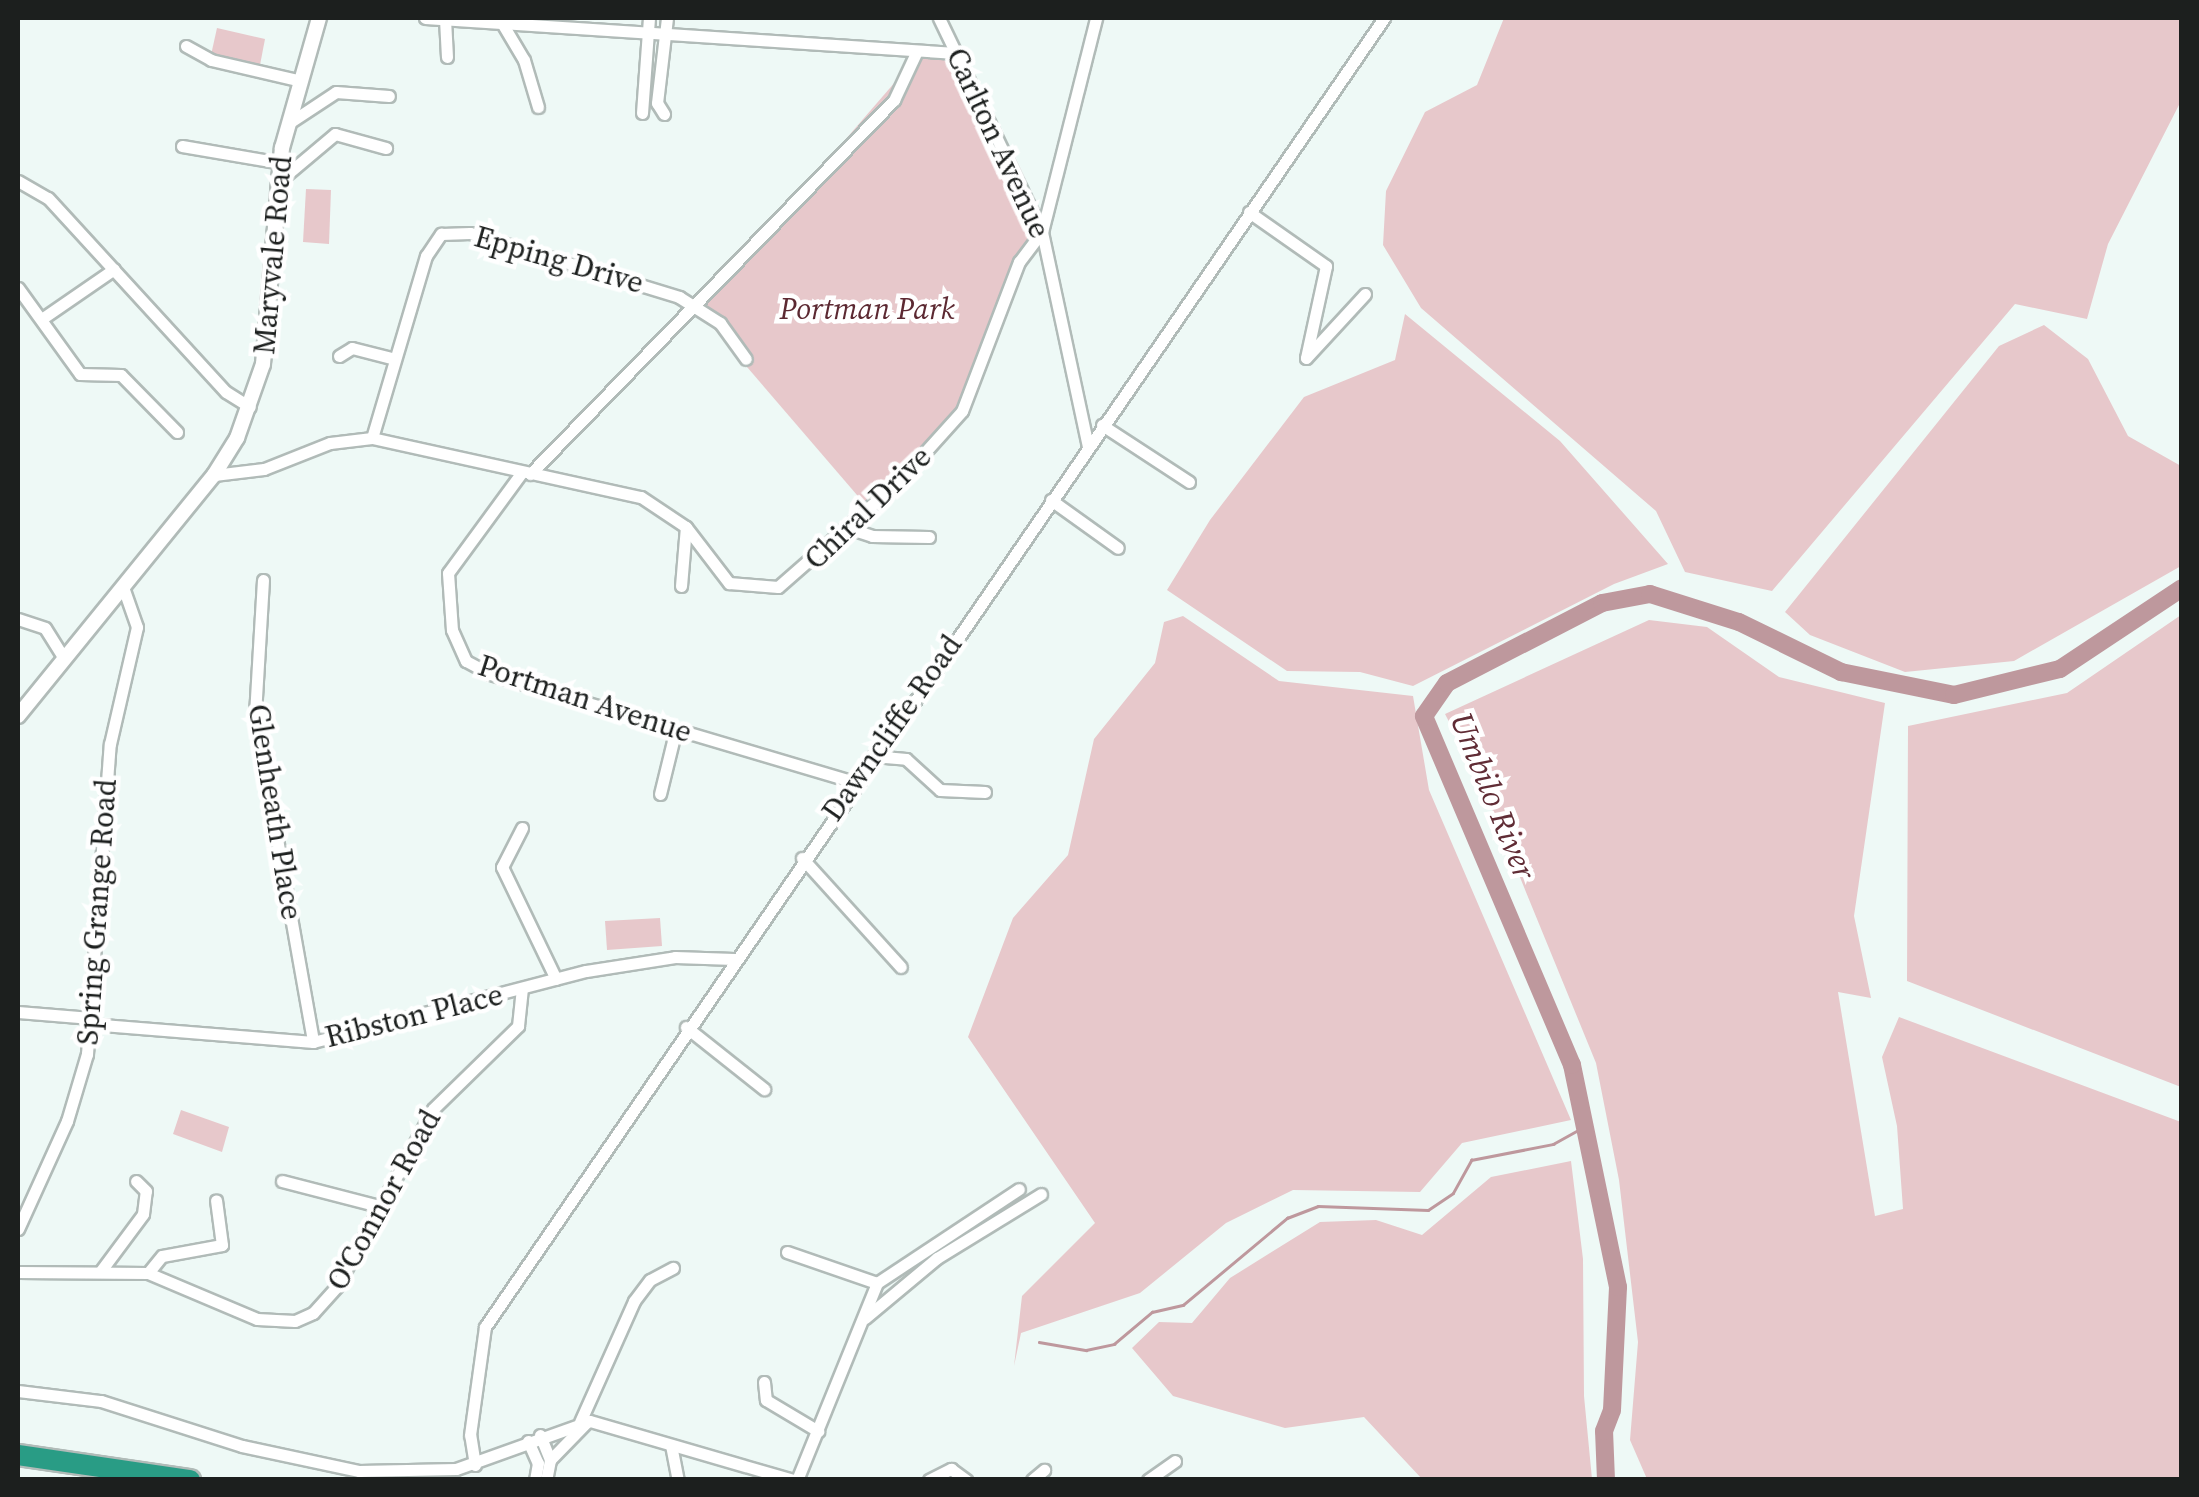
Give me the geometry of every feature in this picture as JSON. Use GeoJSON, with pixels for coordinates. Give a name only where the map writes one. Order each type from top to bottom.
{"type":"FeatureCollection","features":[{"type":"Feature","properties":{"kind":"highway"},"geometry":{"type":"LineString","coordinates":[[18,1455],[190,1480]]}},
{"type":"Feature","properties":{"kind":"street","name":"Maryvale Road"},"geometry":{"type":"LineString","coordinates":[[18,716],[214,475],[250,407],[269,328],[279,180],[287,124],[317,18]]}},
{"type":"Feature","properties":{"kind":"street"},"geometry":{"type":"LineString","coordinates":[[424,18],[916,54],[956,53]]}},
{"type":"Feature","properties":{"kind":"street"},"geometry":{"type":"LineString","coordinates":[[642,112],[649,18]]}},
{"type":"Feature","properties":{"kind":"street"},"geometry":{"type":"LineString","coordinates":[[664,114],[657,104],[667,18]]}},
{"type":"Feature","properties":{"kind":"street","name":"Carlton Avenue"},"geometry":{"type":"LineString","coordinates":[[939,18],[1042,232],[1088,447]]}},
{"type":"Feature","properties":{"kind":"street","name":"Chiral Drive"},"geometry":{"type":"LineString","coordinates":[[214,475],[264,470],[330,443],[372,438],[641,497],[686,528],[730,583],[763,589],[794,579],[962,410],[1018,262],[1042,232],[1096,18]]}},
{"type":"Feature","properties":{"kind":"street","name":"Dawncliffe Road"},"geometry":{"type":"LineString","coordinates":[[474,1465],[471,1416],[484,1327],[854,782],[1384,18]]}},
{"type":"Feature","properties":{"kind":"street"},"geometry":{"type":"LineString","coordinates":[[445,19],[447,57]]}},
{"type":"Feature","properties":{"kind":"street"},"geometry":{"type":"LineString","coordinates":[[502,23],[524,60],[538,106]]}},
{"type":"Feature","properties":{"kind":"street"},"geometry":{"type":"LineString","coordinates":[[186,46],[211,60],[298,80]]}},
{"type":"Feature","properties":{"kind":"street","name":"Portman Avenue"},"geometry":{"type":"LineString","coordinates":[[854,782],[466,661],[452,630],[448,572],[526,473],[894,100],[916,54]]}},
{"type":"Feature","properties":{"kind":"street"},"geometry":{"type":"LineString","coordinates":[[287,124],[336,92],[388,96]]}},
{"type":"Feature","properties":{"kind":"street"},"geometry":{"type":"LineString","coordinates":[[279,180],[335,134],[386,148]]}},
{"type":"Feature","properties":{"kind":"street"},"geometry":{"type":"LineString","coordinates":[[182,146],[281,164]]}},
{"type":"Feature","properties":{"kind":"street"},"geometry":{"type":"LineString","coordinates":[[18,181],[48,198],[226,392],[250,407]]}},
{"type":"Feature","properties":{"kind":"street"},"geometry":{"type":"LineString","coordinates":[[1249,212],[1326,266],[1306,358],[1366,294]]}},
{"type":"Feature","properties":{"kind":"street","name":"Epping Drive"},"geometry":{"type":"LineString","coordinates":[[372,438],[432,243],[452,232],[653,287],[720,323],[746,359]]}},
{"type":"Feature","properties":{"kind":"street"},"geometry":{"type":"LineString","coordinates":[[43,318],[114,269]]}},
{"type":"Feature","properties":{"kind":"street"},"geometry":{"type":"LineString","coordinates":[[18,288],[80,374],[130,380],[176,432]]}},
{"type":"Feature","properties":{"kind":"street"},"geometry":{"type":"LineString","coordinates":[[339,356],[352,348],[396,360]]}},
{"type":"Feature","properties":{"kind":"street"},"geometry":{"type":"LineString","coordinates":[[1102,425],[1188,482]]}},
{"type":"Feature","properties":{"kind":"street"},"geometry":{"type":"LineString","coordinates":[[1050,500],[1118,548]]}},
{"type":"Feature","properties":{"kind":"street"},"geometry":{"type":"LineString","coordinates":[[681,586],[686,528]]}},
{"type":"Feature","properties":{"kind":"street"},"geometry":{"type":"LineString","coordinates":[[848,528],[872,536],[930,537]]}},
{"type":"Feature","properties":{"kind":"street","name":"Glenheath Place"},"geometry":{"type":"LineString","coordinates":[[263,580],[255,716],[313,1042]]}},
{"type":"Feature","properties":{"kind":"street","name":"Spring Grange Road"},"geometry":{"type":"LineString","coordinates":[[18,1229],[78,1092],[91,1021],[110,744],[136,627],[123,587]]}},
{"type":"Feature","properties":{"kind":"street"},"geometry":{"type":"LineString","coordinates":[[18,619],[45,628],[64,658]]}},
{"type":"Feature","properties":{"kind":"street"},"geometry":{"type":"LineString","coordinates":[[660,794],[676,729]]}},
{"type":"Feature","properties":{"kind":"street"},"geometry":{"type":"LineString","coordinates":[[873,756],[906,759],[940,790],[985,792]]}},
{"type":"Feature","properties":{"kind":"street"},"geometry":{"type":"LineString","coordinates":[[522,828],[502,867],[556,979]]}},
{"type":"Feature","properties":{"kind":"street"},"geometry":{"type":"LineString","coordinates":[[802,858],[901,967]]}},
{"type":"Feature","properties":{"kind":"street","name":"Ribston Place"},"geometry":{"type":"LineString","coordinates":[[18,1012],[313,1042],[556,979],[676,957],[734,959]]}},
{"type":"Feature","properties":{"kind":"street","name":"O'Connor Road"},"geometry":{"type":"LineString","coordinates":[[18,1272],[148,1273],[241,1314],[295,1321],[329,1299],[433,1109],[518,1026],[522,988]]}},
{"type":"Feature","properties":{"kind":"street"},"geometry":{"type":"LineString","coordinates":[[686,1028],[764,1089]]}},
{"type":"Feature","properties":{"kind":"street"},"geometry":{"type":"LineString","coordinates":[[100,1272],[143,1214],[146,1191],[136,1180]]}},
{"type":"Feature","properties":{"kind":"street"},"geometry":{"type":"LineString","coordinates":[[282,1181],[379,1206]]}},
{"type":"Feature","properties":{"kind":"street"},"geometry":{"type":"LineString","coordinates":[[18,1392],[101,1401],[242,1446],[342,1470],[400,1474],[474,1465],[585,1421],[795,1480],[878,1284],[1019,1189]]}},
{"type":"Feature","properties":{"kind":"street"},"geometry":{"type":"LineString","coordinates":[[865,1318],[937,1258],[1041,1194]]}},
{"type":"Feature","properties":{"kind":"street"},"geometry":{"type":"LineString","coordinates":[[148,1273],[162,1256],[222,1246],[216,1200]]}},
{"type":"Feature","properties":{"kind":"street"},"geometry":{"type":"LineString","coordinates":[[787,1252],[878,1284]]}},
{"type":"Feature","properties":{"kind":"street"},"geometry":{"type":"LineString","coordinates":[[546,1480],[550,1460],[585,1421],[634,1301],[650,1280],[673,1268]]}},
{"type":"Feature","properties":{"kind":"street"},"geometry":{"type":"LineString","coordinates":[[764,1382],[772,1406],[818,1431]]}},
{"type":"Feature","properties":{"kind":"street"},"geometry":{"type":"LineString","coordinates":[[534,1438],[550,1460]]}},
{"type":"Feature","properties":{"kind":"street"},"geometry":{"type":"LineString","coordinates":[[534,1438],[538,1463],[535,1480]]}},
{"type":"Feature","properties":{"kind":"street"},"geometry":{"type":"LineString","coordinates":[[671,1446],[678,1480]]}},
{"type":"Feature","properties":{"kind":"street"},"geometry":{"type":"LineString","coordinates":[[1148,1480],[1175,1460]]}},
{"type":"Feature","properties":{"kind":"street"},"geometry":{"type":"LineString","coordinates":[[929,1480],[950,1469],[966,1480]]}},
{"type":"Feature","properties":{"kind":"street"},"geometry":{"type":"LineString","coordinates":[[1032,1480],[1044,1470]]}},
{"type":"Feature","properties":{"kind":"green space"},"geometry":{"type":"Polygon","coordinates":[[[1504,18],[2181,18],[2181,101],[2108,244],[2087,319],[2015,304],[1772,591],[1685,572],[1656,511],[1421,308],[1383,245],[1386,191],[1425,112],[1477,85],[1504,18]]]}},
{"type":"Feature","properties":{"kind":"green space"},"geometry":{"type":"Polygon","coordinates":[[[217,28],[265,39],[260,65],[211,55],[217,28]]]}},
{"type":"Feature","properties":{"kind":"green space","name":"Portman Park"},"geometry":{"type":"Polygon","coordinates":[[[950,54],[1037,234],[962,411],[869,509],[698,310],[915,59],[950,54]]]}},
{"type":"Feature","properties":{"kind":"green space"},"geometry":{"type":"Polygon","coordinates":[[[306,189],[331,190],[329,244],[303,242],[306,189]]]}},
{"type":"Feature","properties":{"kind":"green space"},"geometry":{"type":"Polygon","coordinates":[[[1405,314],[1560,441],[1668,564],[1614,584],[1413,686],[1360,672],[1287,671],[1167,590],[1210,520],[1304,397],[1395,360],[1405,314]]]}},
{"type":"Feature","properties":{"kind":"green space"},"geometry":{"type":"Polygon","coordinates":[[[2044,325],[2088,359],[2128,436],[2181,466],[2181,566],[2014,661],[1905,672],[1810,635],[1785,612],[1999,346],[2044,325]]]}},
{"type":"Feature","properties":{"kind":"green space"},"geometry":{"type":"Polygon","coordinates":[[[2181,615],[2181,1087],[1907,981],[1908,726],[2067,693],[2181,615]]]}},
{"type":"Feature","properties":{"kind":"green space"},"geometry":{"type":"Polygon","coordinates":[[[1183,616],[1279,681],[1413,696],[1429,790],[1571,1120],[1462,1143],[1420,1192],[1293,1190],[1226,1223],[1140,1293],[1021,1333],[1014,1366],[1022,1296],[1095,1223],[968,1037],[1013,918],[1068,855],[1094,739],[1155,663],[1164,622],[1183,616]]]}},
{"type":"Feature","properties":{"kind":"green space"},"geometry":{"type":"Polygon","coordinates":[[[1649,620],[1707,627],[1779,677],[1885,703],[1854,916],[1871,998],[1838,992],[1875,1216],[1903,1209],[1897,1126],[1882,1057],[1899,1017],[2181,1122],[2181,1479],[1647,1479],[1630,1440],[1638,1342],[1619,1180],[1596,1063],[1483,787],[1445,714],[1649,620]]]}},
{"type":"Feature","properties":{"kind":"green space"},"geometry":{"type":"Polygon","coordinates":[[[660,918],[662,946],[607,950],[605,921],[660,918]]]}},
{"type":"Feature","properties":{"kind":"green space"},"geometry":{"type":"Polygon","coordinates":[[[181,1110],[229,1127],[222,1152],[173,1134],[181,1110]]]}},
{"type":"Feature","properties":{"kind":"green space"},"geometry":{"type":"Polygon","coordinates":[[[1571,1161],[1583,1259],[1584,1396],[1592,1479],[1422,1479],[1364,1417],[1285,1428],[1173,1396],[1132,1348],[1159,1322],[1192,1323],[1230,1278],[1320,1222],[1376,1220],[1422,1235],[1491,1177],[1571,1161]]]}},
{"type":"Feature","properties":{"kind":"waterway","name":"Umbilo River"},"geometry":{"type":"LineString","coordinates":[[1606,1480],[1604,1431],[1612,1410],[1618,1287],[1572,1065],[1424,716],[1447,683],[1602,603],[1650,594],[1739,622],[1841,672],[1954,695],[2060,669],[2182,588]]}},
{"type":"Feature","properties":{"kind":"waterway"},"geometry":{"type":"LineString","coordinates":[[1039,1342],[1086,1350],[1114,1344],[1152,1312],[1183,1305],[1287,1218],[1318,1206],[1428,1210],[1453,1193],[1471,1160],[1553,1144],[1584,1127]]}}]}
